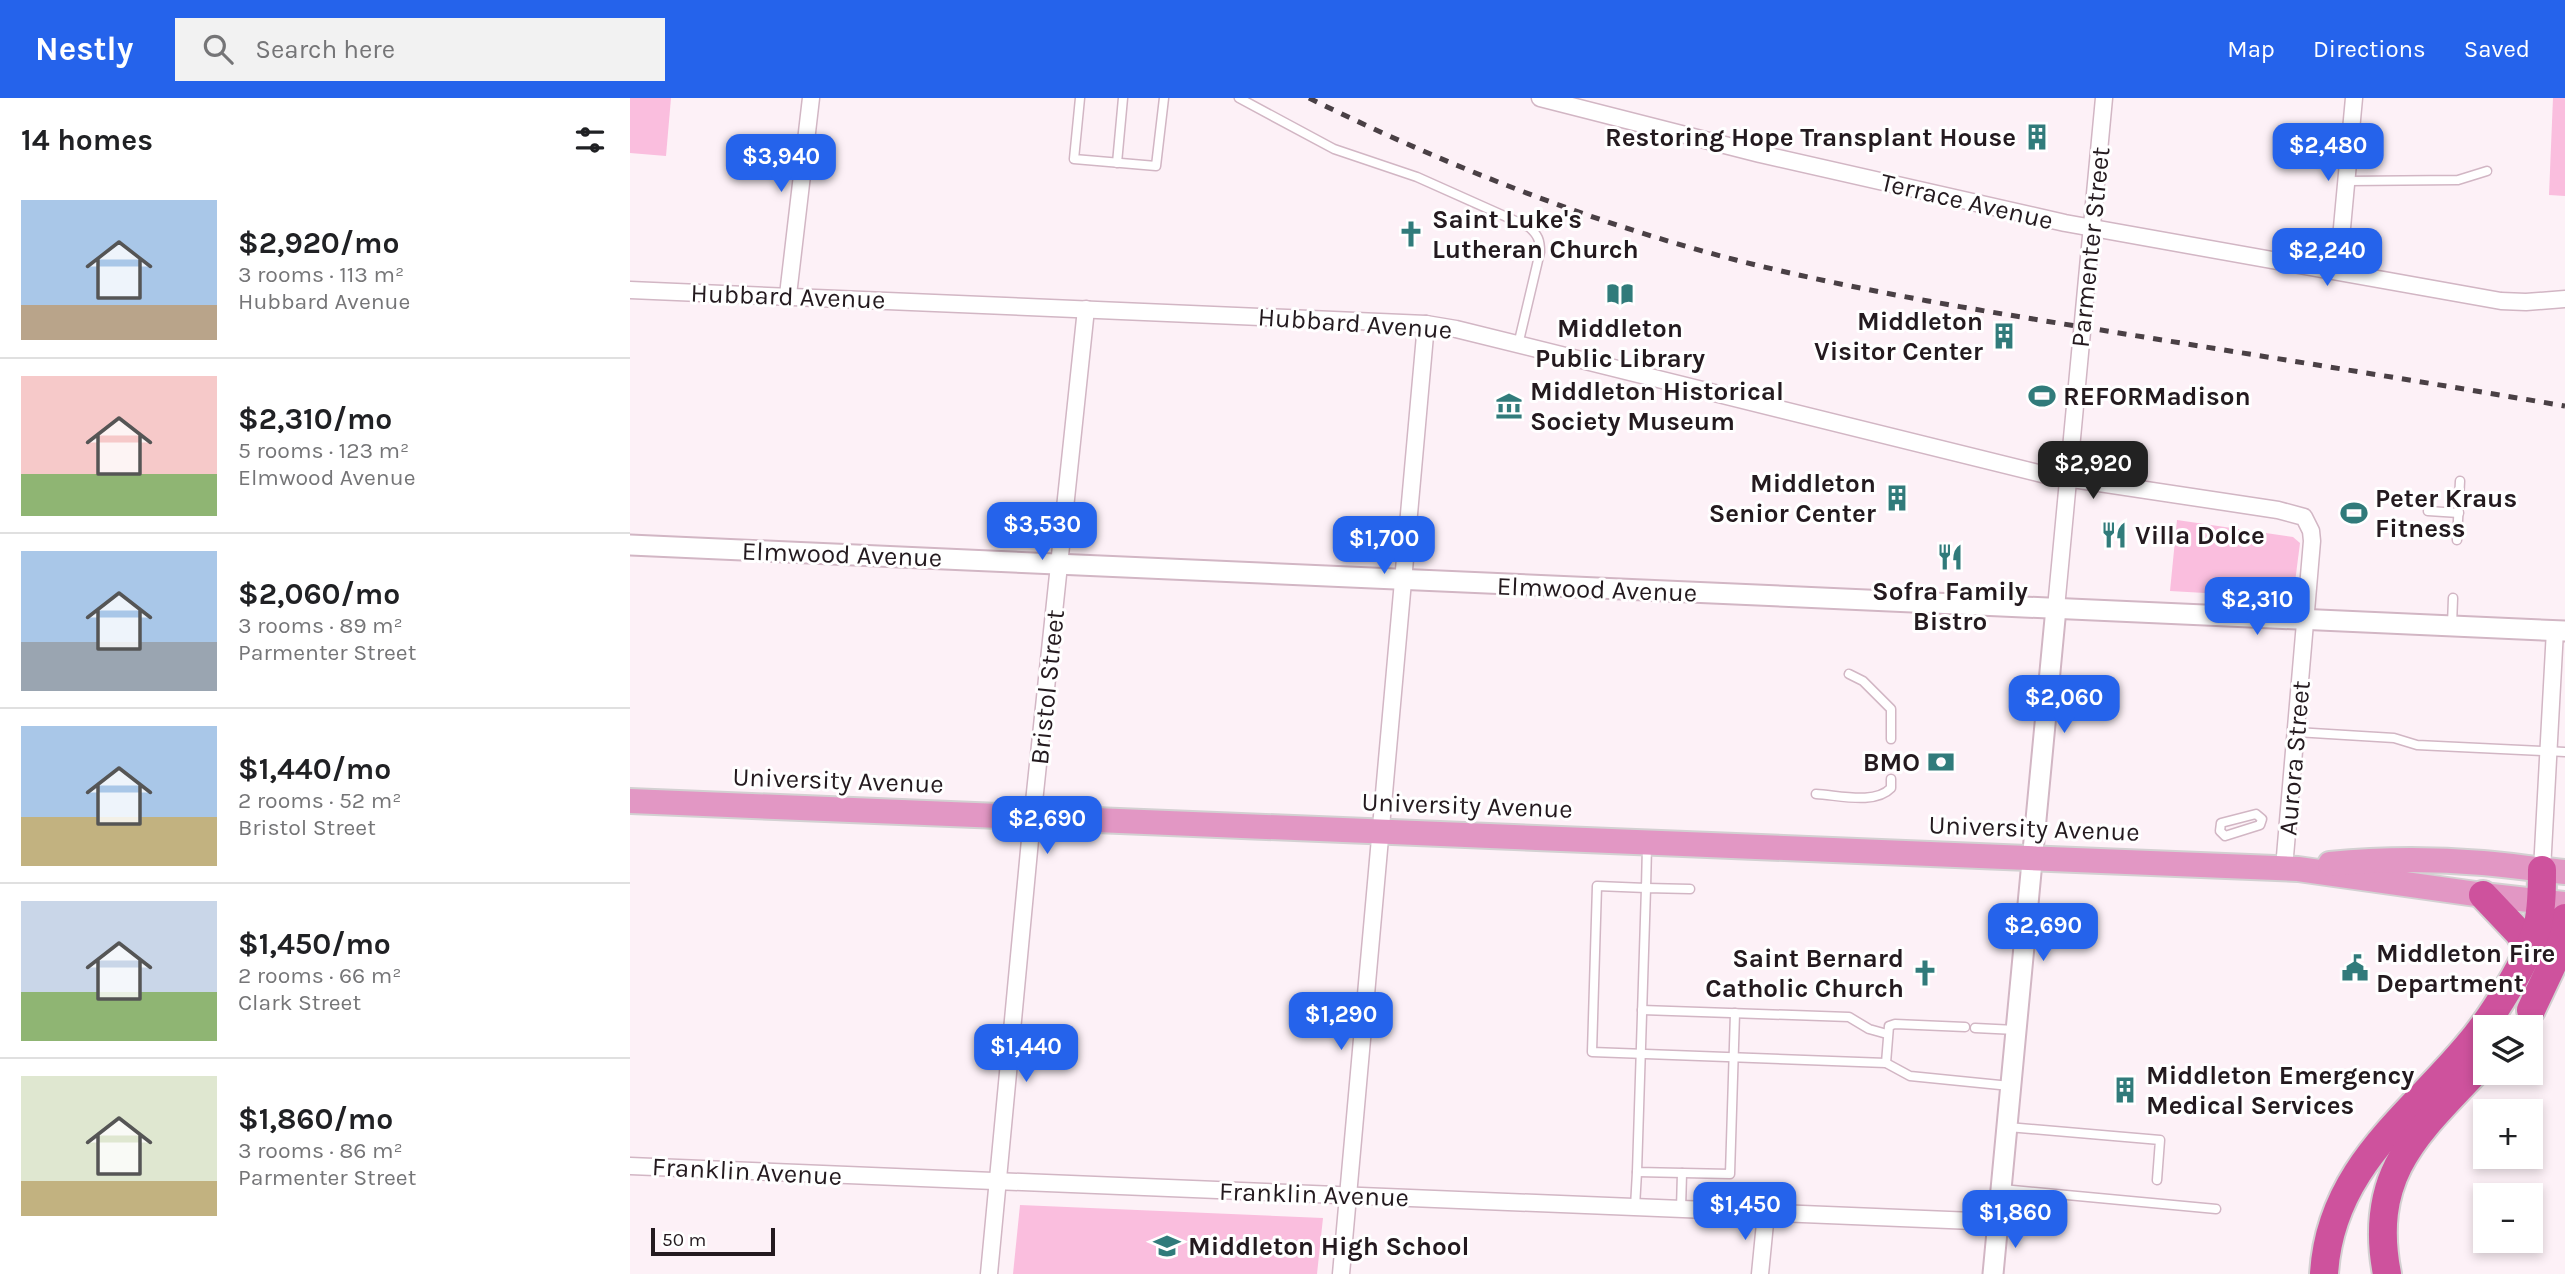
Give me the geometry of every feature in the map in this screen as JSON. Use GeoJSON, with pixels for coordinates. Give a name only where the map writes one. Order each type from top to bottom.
{"type":"FeatureCollection","features":[{"type":"Feature","properties":{"kind":"highway"},"geometry":{"type":"LineString","coordinates":[[2324,1274],[2330,1235],[2338,1210],[2369,1153],[2447,1070],[2489,1020],[2529,950],[2538,924],[2553,902],[2554,871]]}},
{"type":"Feature","properties":{"kind":"highway"},"geometry":{"type":"LineString","coordinates":[[2483,895],[2519,933],[2529,950]]}},
{"type":"Feature","properties":{"kind":"highway"},"geometry":{"type":"LineString","coordinates":[[2525,1015],[2554,961],[2565,918]]}},
{"type":"Feature","properties":{"kind":"highway"},"geometry":{"type":"LineString","coordinates":[[2526,1015],[2565,977]]}},
{"type":"Feature","properties":{"kind":"highway"},"geometry":{"type":"LineString","coordinates":[[2387,1274],[2383,1255],[2384,1212],[2396,1168],[2412,1140],[2473,1074]]}},
{"type":"Feature","properties":{"kind":"main road","name":"University Avenue"},"geometry":{"type":"LineString","coordinates":[[630,801],[2293,869],[2553,902]]}},
{"type":"Feature","properties":{"kind":"main road","name":"University Avenue"},"geometry":{"type":"LineString","coordinates":[[2293,869],[2395,860],[2484,863],[2554,871]]}},
{"type":"Feature","properties":{"kind":"street"},"geometry":{"type":"LineString","coordinates":[[788,295],[811,98]]}},
{"type":"Feature","properties":{"kind":"street","name":"Terrace Avenue"},"geometry":{"type":"LineString","coordinates":[[1540,98],[1760,153],[2091,229],[2501,301],[2565,299]]}},
{"type":"Feature","properties":{"kind":"street","name":"Parmenter Street"},"geometry":{"type":"LineString","coordinates":[[1993,1274],[2104,98]]}},
{"type":"Feature","properties":{"kind":"street"},"geometry":{"type":"LineString","coordinates":[[2338,271],[2354,98]]}},
{"type":"Feature","properties":{"kind":"street","name":"Hubbard Avenue"},"geometry":{"type":"LineString","coordinates":[[630,290],[1426,324],[1456,329],[2068,479],[2278,509],[2304,517],[2308,522]]}},
{"type":"Feature","properties":{"kind":"street","name":"Bristol Street"},"geometry":{"type":"LineString","coordinates":[[989,1274],[1086,309]]}},
{"type":"Feature","properties":{"kind":"street"},"geometry":{"type":"LineString","coordinates":[[1341,1274],[1426,324]]}},
{"type":"Feature","properties":{"kind":"street","name":"Aurora Street"},"geometry":{"type":"LineString","coordinates":[[2293,869],[2296,733],[2312,541],[2308,522]]}},
{"type":"Feature","properties":{"kind":"street","name":"Elmwood Avenue"},"geometry":{"type":"LineString","coordinates":[[630,545],[2560,630]]}},
{"type":"Feature","properties":{"kind":"street"},"geometry":{"type":"LineString","coordinates":[[2554,871],[2560,630]]}},
{"type":"Feature","properties":{"kind":"street","name":"Franklin Avenue"},"geometry":{"type":"LineString","coordinates":[[630,1166],[1998,1222]]}},
{"type":"Feature","properties":{"kind":"street"},"geometry":{"type":"LineString","coordinates":[[1760,1274],[1766,1213]]}},
{"type":"Feature","properties":{"kind":"lane"},"geometry":{"type":"LineString","coordinates":[[1080,98],[1074,159],[1156,166],[1164,98]]}},
{"type":"Feature","properties":{"kind":"lane"},"geometry":{"type":"LineString","coordinates":[[1116,163],[1123,98]]}},
{"type":"Feature","properties":{"kind":"lane"},"geometry":{"type":"LineString","coordinates":[[1239,98],[1322,144],[1417,177],[1529,227],[1537,234],[1540,252],[1518,345]]}},
{"type":"Feature","properties":{"kind":"lane"},"geometry":{"type":"LineString","coordinates":[[2347,181],[2458,180],[2487,171]]}},
{"type":"Feature","properties":{"kind":"lane"},"geometry":{"type":"LineString","coordinates":[[2457,540],[2460,481]]}},
{"type":"Feature","properties":{"kind":"lane"},"geometry":{"type":"LineString","coordinates":[[2428,510],[2459,513]]}},
{"type":"Feature","properties":{"kind":"lane"},"geometry":{"type":"LineString","coordinates":[[2452,625],[2453,598]]}},
{"type":"Feature","properties":{"kind":"lane"},"geometry":{"type":"LineString","coordinates":[[1849,674],[1863,681],[1891,709],[1891,739]]}},
{"type":"Feature","properties":{"kind":"lane"},"geometry":{"type":"LineString","coordinates":[[2296,733],[2394,738],[2417,745],[2557,751]]}},
{"type":"Feature","properties":{"kind":"lane"},"geometry":{"type":"LineString","coordinates":[[1816,794],[1875,797],[1884,795],[1891,788],[1891,779]]}},
{"type":"Feature","properties":{"kind":"lane"},"geometry":{"type":"LineString","coordinates":[[2256,814],[2262,819],[2260,825],[2225,836],[2220,831],[2221,823],[2256,814]]}},
{"type":"Feature","properties":{"kind":"lane"},"geometry":{"type":"LineString","coordinates":[[1635,1207],[1647,842]]}},
{"type":"Feature","properties":{"kind":"lane"},"geometry":{"type":"LineString","coordinates":[[1690,889],[1597,886],[1592,1052],[1886,1063],[1910,1076],[2010,1086]]}},
{"type":"Feature","properties":{"kind":"lane"},"geometry":{"type":"LineString","coordinates":[[1642,1010],[1849,1017],[1869,1029],[1887,1034]]}},
{"type":"Feature","properties":{"kind":"lane"},"geometry":{"type":"LineString","coordinates":[[1637,1172],[1730,1174],[1735,1013]]}},
{"type":"Feature","properties":{"kind":"lane"},"geometry":{"type":"LineString","coordinates":[[1886,1063],[1889,1026],[1965,1027]]}},
{"type":"Feature","properties":{"kind":"lane"},"geometry":{"type":"LineString","coordinates":[[1975,1028],[2016,1030]]}},
{"type":"Feature","properties":{"kind":"lane"},"geometry":{"type":"LineString","coordinates":[[2007,1127],[2160,1140],[2157,1180]]}},
{"type":"Feature","properties":{"kind":"lane"},"geometry":{"type":"LineString","coordinates":[[1681,1209],[1682,1173]]}},
{"type":"Feature","properties":{"kind":"lane"},"geometry":{"type":"LineString","coordinates":[[2001,1188],[2216,1209]]}},
{"type":"Feature","properties":{"kind":"shaded area"},"geometry":{"type":"Polygon","coordinates":[[[630,98],[671,98],[666,156],[630,153],[630,98]]]}},
{"type":"Feature","properties":{"kind":"shaded area"},"geometry":{"type":"Polygon","coordinates":[[[2553,98],[2565,98],[2565,196],[2549,195],[2553,98]]]}},
{"type":"Feature","properties":{"kind":"shaded area"},"geometry":{"type":"Polygon","coordinates":[[[2177,520],[2293,537],[2300,543],[2293,598],[2170,591],[2177,520]]]}},
{"type":"Feature","properties":{"kind":"shaded area","name":"Middleton High School"},"geometry":{"type":"Polygon","coordinates":[[[1020,1205],[1323,1218],[1317,1274],[1013,1274],[1020,1205]]]}},
{"type":"Feature","properties":{"kind":"railway"},"geometry":{"type":"LineString","coordinates":[[1309,98],[1412,146],[1518,190],[1626,228],[1736,260],[1874,291],[1967,308],[2565,406]]}},
{"type":"Feature","properties":{"kind":"place","name":"Restoring Hope Transplant House"},"geometry":{"type":"Point","coordinates":[2037,137]}},
{"type":"Feature","properties":{"kind":"place","name":"Saint Luke's Lutheran Church"},"geometry":{"type":"Point","coordinates":[1411,234]}},
{"type":"Feature","properties":{"kind":"place","name":"Middleton Public Library"},"geometry":{"type":"Point","coordinates":[1620,294]}},
{"type":"Feature","properties":{"kind":"place","name":"Middleton Visitor Center"},"geometry":{"type":"Point","coordinates":[2004,336]}},
{"type":"Feature","properties":{"kind":"place","name":"REFORMadison"},"geometry":{"type":"Point","coordinates":[2042,396]}},
{"type":"Feature","properties":{"kind":"place","name":"Middleton Historical Society Museum"},"geometry":{"type":"Point","coordinates":[1509,406]}},
{"type":"Feature","properties":{"kind":"place","name":"Middleton Senior Center"},"geometry":{"type":"Point","coordinates":[1897,498]}},
{"type":"Feature","properties":{"kind":"place","name":"Peter Kraus Fitness"},"geometry":{"type":"Point","coordinates":[2354,513]}},
{"type":"Feature","properties":{"kind":"place","name":"Villa Dolce"},"geometry":{"type":"Point","coordinates":[2114,535]}},
{"type":"Feature","properties":{"kind":"place","name":"Sofra Family Bistro"},"geometry":{"type":"Point","coordinates":[1950,557]}},
{"type":"Feature","properties":{"kind":"place","name":"BMO"},"geometry":{"type":"Point","coordinates":[1941,762]}},
{"type":"Feature","properties":{"kind":"place","name":"Middleton Fire Department"},"geometry":{"type":"Point","coordinates":[2355,968]}},
{"type":"Feature","properties":{"kind":"place","name":"Saint Bernard Catholic Church"},"geometry":{"type":"Point","coordinates":[1925,973]}},
{"type":"Feature","properties":{"kind":"place","name":"Middleton Emergency Medical Services"},"geometry":{"type":"Point","coordinates":[2125,1090]}},
{"type":"Feature","properties":{"kind":"place","name":"Middleton High School"},"geometry":{"type":"Point","coordinates":[1167,1246]}}]}
